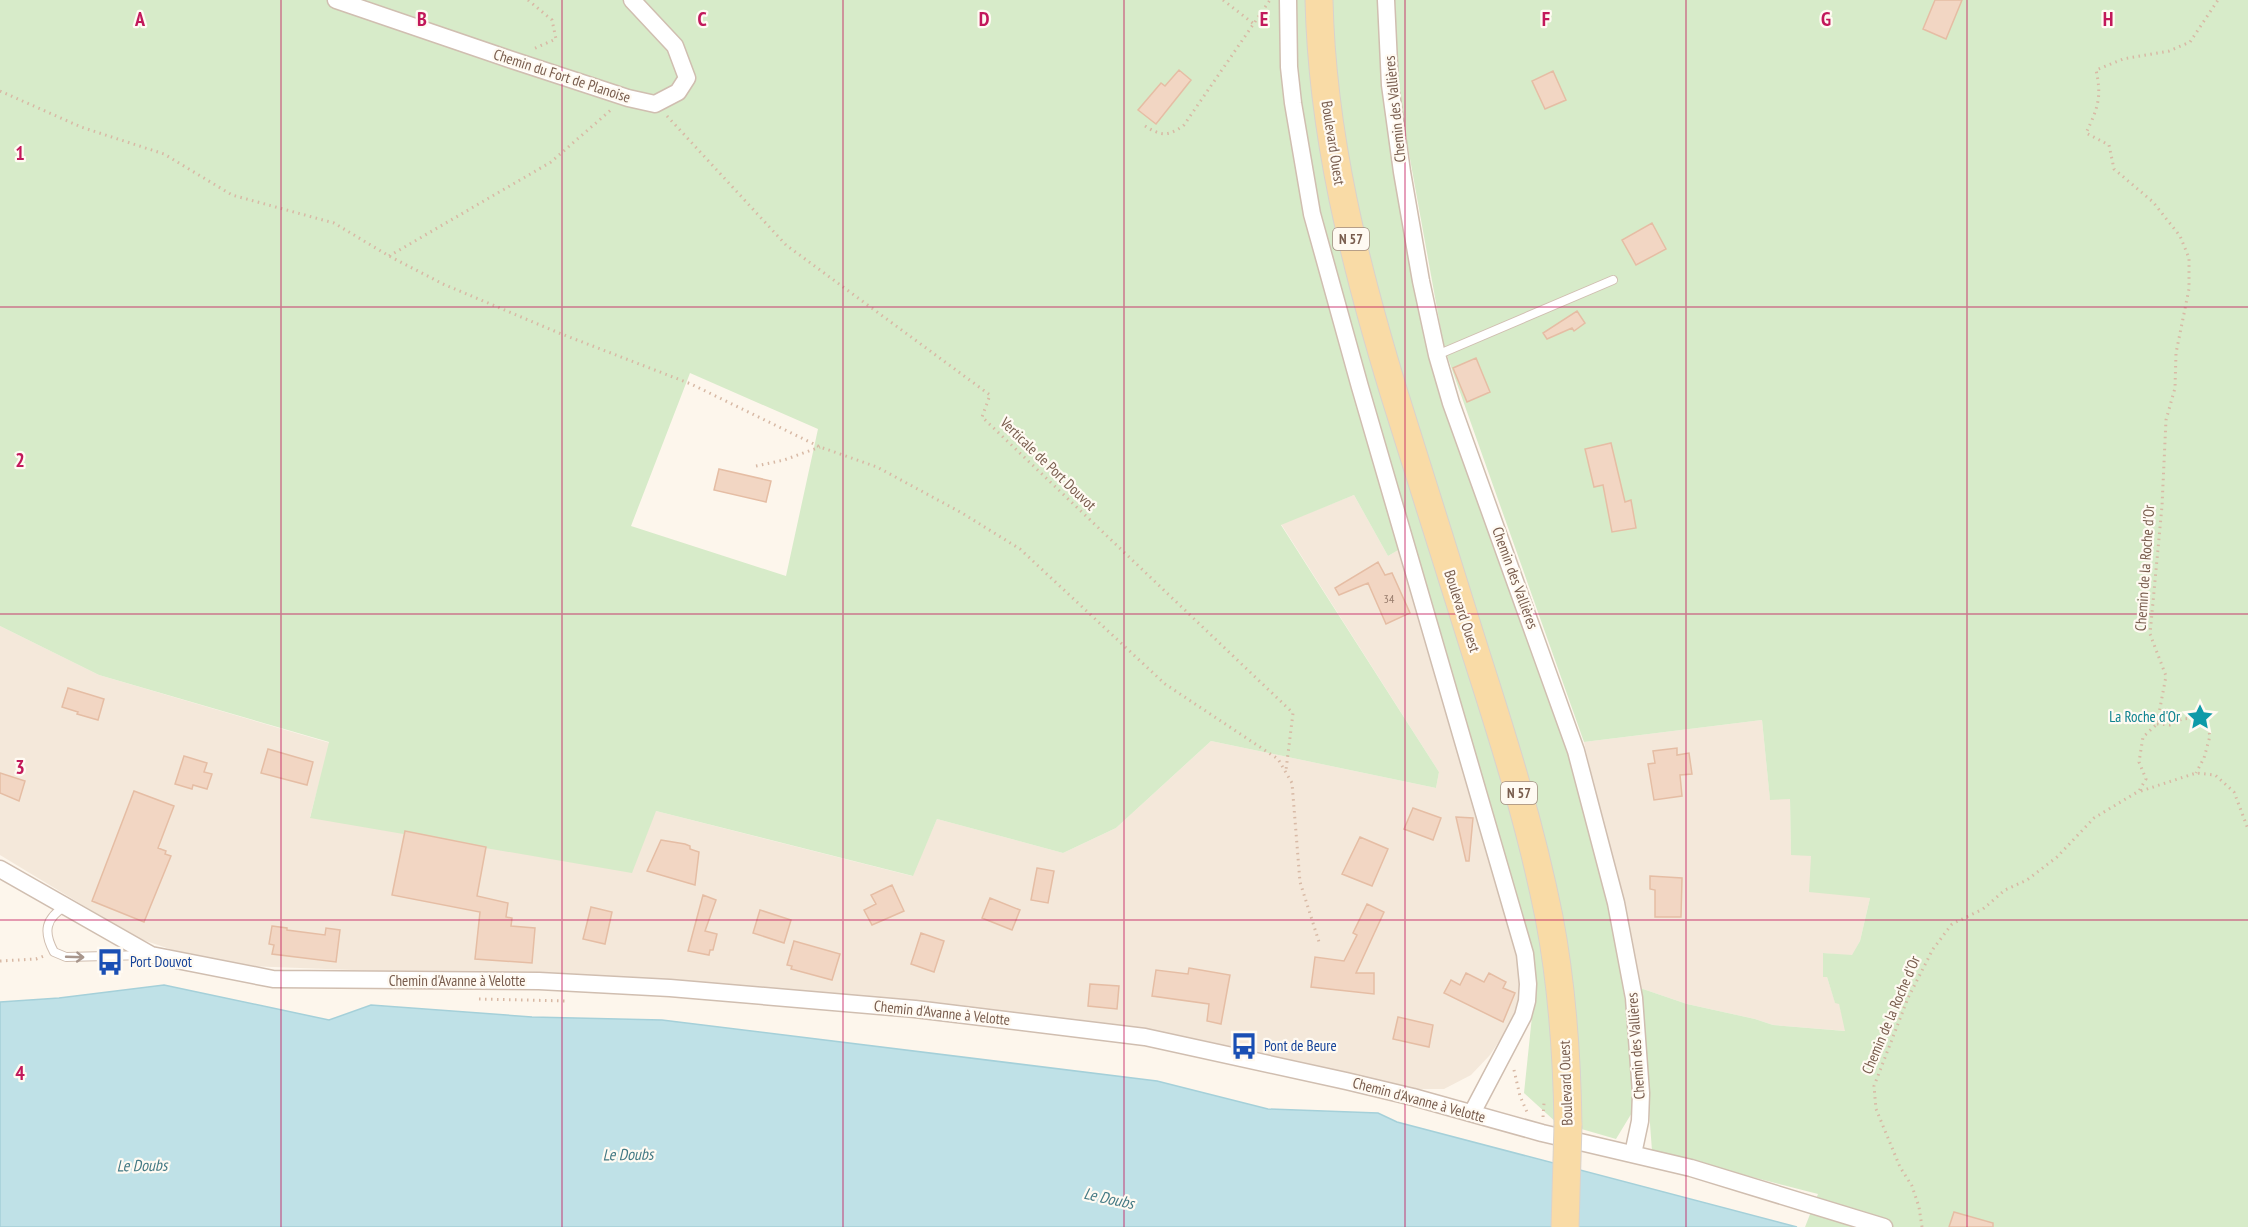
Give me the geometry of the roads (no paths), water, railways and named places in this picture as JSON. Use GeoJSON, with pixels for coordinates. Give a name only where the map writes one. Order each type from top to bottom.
{"type":"FeatureCollection","features":[{"type":"Feature","properties":{"kind":"main road","name":"Boulevard Ouest"},"geometry":{"type":"LineString","coordinates":[[1319,0],[1327,108],[1343,204],[1358,265],[1400,413],[1513,770],[1542,887],[1563,1017],[1568,1125],[1565,1227]]}},
{"type":"Feature","properties":{"kind":"street","name":"Chemin du Fort de Planoise"},"geometry":{"type":"LineString","coordinates":[[336,0],[628,98],[655,104],[678,92],[687,78],[675,46],[632,0]]}},
{"type":"Feature","properties":{"kind":"street"},"geometry":{"type":"LineString","coordinates":[[1288,0],[1289,67],[1293,103],[1312,214],[1525,954],[1528,976],[1527,1001],[1523,1016],[1472,1113]]}},
{"type":"Feature","properties":{"kind":"street","name":"Chemin des Vallières"},"geometry":{"type":"LineString","coordinates":[[1386,0],[1390,85],[1402,172],[1421,281],[1437,355],[1451,403],[1576,751],[1616,903],[1634,998],[1641,1093],[1640,1121],[1633,1154]]}},
{"type":"Feature","properties":{"kind":"street","name":"Chemin d'Avanne à Velotte"},"geometry":{"type":"LineString","coordinates":[[0,869],[152,955],[273,979],[539,981],[670,988],[915,1009],[1145,1037],[1402,1094],[1542,1133],[1748,1184],[1884,1227]]}},
{"type":"Feature","properties":{"kind":"lane"},"geometry":{"type":"LineString","coordinates":[[1437,355],[1613,280]]}},
{"type":"Feature","properties":{"kind":"lane"},"geometry":{"type":"LineString","coordinates":[[66,906],[52,918],[47,928],[47,939],[54,952],[66,957],[152,955]]}},
{"type":"Feature","properties":{"kind":"water","name":"Le Doubs"},"geometry":{"type":"Polygon","coordinates":[[[164,985],[329,1020],[371,1005],[532,1017],[662,1020],[1157,1081],[1268,1109],[1378,1113],[1397,1122],[1797,1227],[0,1227],[0,1002],[59,998],[164,985]]]}},
{"type":"Feature","properties":{"kind":"place","name":"La Roche d'Or"},"geometry":{"type":"Point","coordinates":[2200,717]}},
{"type":"Feature","properties":{"kind":"place","name":"Port Douvot"},"geometry":{"type":"Point","coordinates":[110,962]}},
{"type":"Feature","properties":{"kind":"place","name":"Pont de Beure"},"geometry":{"type":"Point","coordinates":[1244,1046]}}]}
